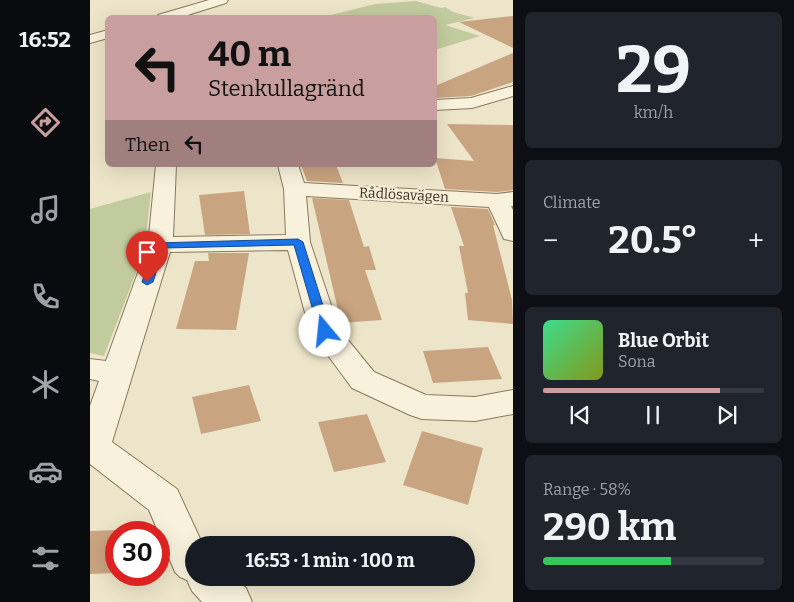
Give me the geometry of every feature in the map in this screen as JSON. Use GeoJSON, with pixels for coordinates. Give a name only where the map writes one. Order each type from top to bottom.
{"type":"FeatureCollection","features":[{"type":"Feature","properties":{"kind":"street"},"geometry":{"type":"LineString","coordinates":[[197,0],[216,2]]}},
{"type":"Feature","properties":{"kind":"street"},"geometry":{"type":"LineString","coordinates":[[173,15],[216,2]]}},
{"type":"Feature","properties":{"kind":"street"},"geometry":{"type":"LineString","coordinates":[[90,39],[105,35]]}},
{"type":"Feature","properties":{"kind":"street"},"geometry":{"type":"LineString","coordinates":[[437,105],[472,103],[513,91]]}},
{"type":"Feature","properties":{"kind":"street"},"geometry":{"type":"LineString","coordinates":[[166,167],[160,245],[103,371],[92,448],[164,500],[185,549]]}},
{"type":"Feature","properties":{"kind":"street"},"geometry":{"type":"LineString","coordinates":[[292,177],[298,242],[325,331],[363,380],[422,407],[475,409],[513,402]]}},
{"type":"Feature","properties":{"kind":"street","name":"Rådlösavägen"},"geometry":{"type":"LineString","coordinates":[[292,177],[505,200]]}},
{"type":"Feature","properties":{"kind":"street"},"geometry":{"type":"LineString","coordinates":[[505,200],[513,234]]}},
{"type":"Feature","properties":{"kind":"street"},"geometry":{"type":"LineString","coordinates":[[160,245],[298,242]]}},
{"type":"Feature","properties":{"kind":"street"},"geometry":{"type":"LineString","coordinates":[[215,586],[231,602]]}},
{"type":"Feature","properties":{"kind":"green space"},"geometry":{"type":"Polygon","coordinates":[[[416,1],[441,8],[445,7],[453,12],[475,18],[445,25],[480,36],[437,49],[437,15],[331,15],[375,4],[416,1]]]}},
{"type":"Feature","properties":{"kind":"green space"},"geometry":{"type":"Polygon","coordinates":[[[151,192],[144,252],[104,356],[90,353],[90,209],[151,192]]]}},
{"type":"Feature","properties":{"kind":"building"},"geometry":{"type":"Polygon","coordinates":[[[513,16],[513,48],[459,22],[513,16]]]}},
{"type":"Feature","properties":{"kind":"building"},"geometry":{"type":"Polygon","coordinates":[[[513,53],[513,82],[471,96],[437,98],[437,85],[513,53]]]}},
{"type":"Feature","properties":{"kind":"building"},"geometry":{"type":"Polygon","coordinates":[[[447,124],[513,125],[513,190],[497,192],[445,189],[437,164],[437,158],[474,161],[447,124]]]}},
{"type":"Feature","properties":{"kind":"building"},"geometry":{"type":"Polygon","coordinates":[[[302,167],[337,167],[343,183],[307,181],[302,167]]]}},
{"type":"Feature","properties":{"kind":"building"},"geometry":{"type":"Polygon","coordinates":[[[244,191],[250,234],[205,235],[199,195],[244,191]]]}},
{"type":"Feature","properties":{"kind":"building"},"geometry":{"type":"Polygon","coordinates":[[[312,198],[349,200],[364,247],[369,246],[376,270],[365,270],[382,320],[341,323],[312,198]]]}},
{"type":"Feature","properties":{"kind":"building"},"geometry":{"type":"Polygon","coordinates":[[[451,207],[488,209],[495,225],[493,225],[512,300],[513,324],[468,320],[465,293],[468,293],[459,246],[464,246],[451,207]]]}},
{"type":"Feature","properties":{"kind":"building"},"geometry":{"type":"Polygon","coordinates":[[[208,253],[249,253],[236,330],[176,329],[195,261],[209,261],[208,253]]]}},
{"type":"Feature","properties":{"kind":"building"},"geometry":{"type":"Polygon","coordinates":[[[488,347],[502,379],[433,383],[423,351],[488,347]]]}},
{"type":"Feature","properties":{"kind":"building"},"geometry":{"type":"Polygon","coordinates":[[[249,385],[261,421],[201,434],[192,397],[249,385]]]}},
{"type":"Feature","properties":{"kind":"building"},"geometry":{"type":"Polygon","coordinates":[[[367,414],[386,462],[334,472],[318,422],[367,414]]]}},
{"type":"Feature","properties":{"kind":"building"},"geometry":{"type":"Polygon","coordinates":[[[422,431],[483,448],[468,505],[403,485],[422,431]]]}},
{"type":"Feature","properties":{"kind":"building"},"geometry":{"type":"Polygon","coordinates":[[[105,530],[105,573],[90,574],[90,531],[105,530]]]}},
{"type":"Feature","properties":{"kind":"route"},"geometry":{"type":"LineString","coordinates":[[147,282],[160,245],[298,242],[325,331]]}}]}
